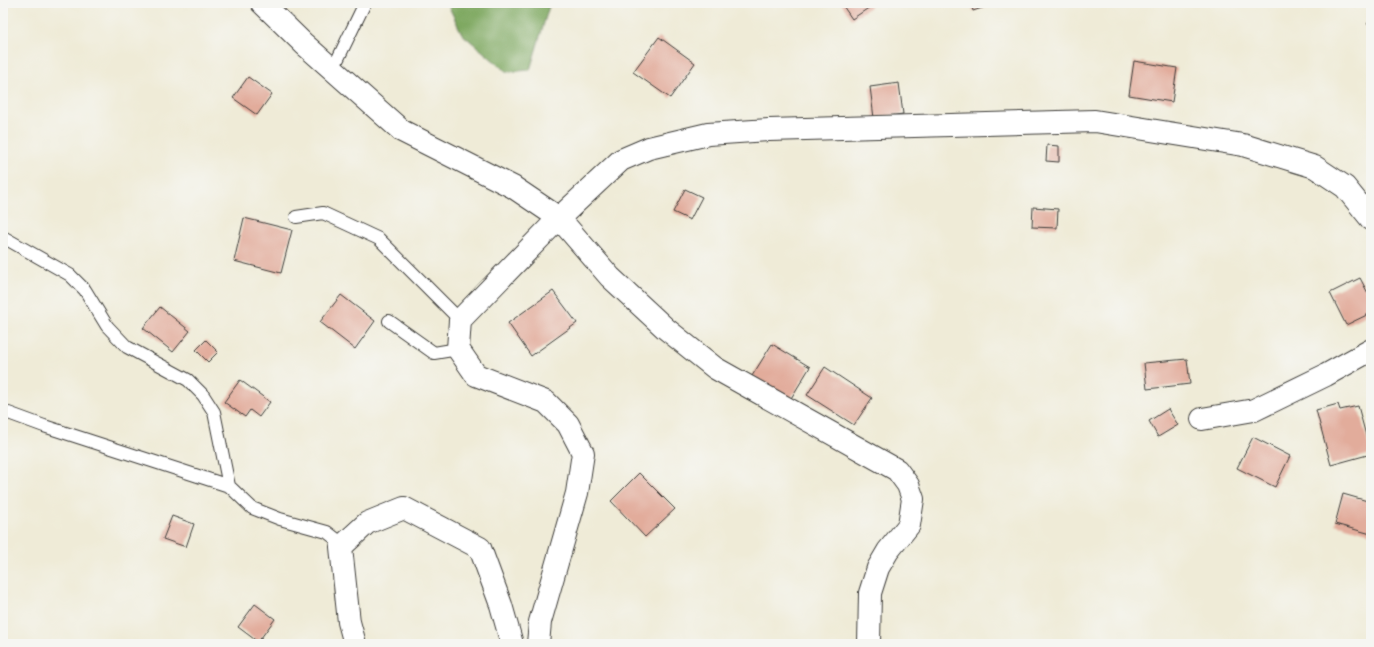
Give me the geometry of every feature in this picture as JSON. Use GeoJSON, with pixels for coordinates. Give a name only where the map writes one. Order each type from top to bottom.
{"type":"FeatureCollection","features":[{"type":"Feature","properties":{"kind":"street"},"geometry":{"type":"LineString","coordinates":[[262,3],[304,44],[402,131],[513,187],[559,218],[610,277],[665,328],[715,368],[897,470],[908,485],[913,499],[909,525],[888,551],[870,593],[869,644]]}},
{"type":"Feature","properties":{"kind":"street"},"geometry":{"type":"LineString","coordinates":[[538,644],[540,622],[577,493],[583,453],[568,424],[546,402],[476,375],[458,349],[460,320],[559,218],[621,160],[649,148],[708,134],[769,130],[1095,121],[1243,145],[1315,167],[1345,187],[1371,219]]}},
{"type":"Feature","properties":{"kind":"street"},"geometry":{"type":"LineString","coordinates":[[1202,419],[1254,410],[1326,376],[1371,350]]}},
{"type":"Feature","properties":{"kind":"street"},"geometry":{"type":"LineString","coordinates":[[355,644],[349,622],[341,547],[367,522],[404,508],[480,548],[501,606],[512,644]]}},
{"type":"Feature","properties":{"kind":"lane"},"geometry":{"type":"LineString","coordinates":[[333,69],[365,3]]}},
{"type":"Feature","properties":{"kind":"lane"},"geometry":{"type":"LineString","coordinates":[[296,217],[323,213],[379,238],[460,320]]}},
{"type":"Feature","properties":{"kind":"lane"},"geometry":{"type":"LineString","coordinates":[[3,237],[70,275],[85,290],[107,326],[127,347],[188,380],[203,395],[214,412],[229,486]]}},
{"type":"Feature","properties":{"kind":"lane"},"geometry":{"type":"LineString","coordinates":[[389,321],[434,353],[458,349]]}},
{"type":"Feature","properties":{"kind":"lane"},"geometry":{"type":"LineString","coordinates":[[3,410],[44,426],[229,486],[252,508],[280,519],[327,532],[336,539],[341,547]]}},
{"type":"Feature","properties":{"kind":"green space"},"geometry":{"type":"Polygon","coordinates":[[[447,3],[550,3],[530,70],[507,72],[462,34],[447,3]]]}},
{"type":"Feature","properties":{"kind":"building"},"geometry":{"type":"Polygon","coordinates":[[[841,3],[876,3],[852,19],[841,3]]]}},
{"type":"Feature","properties":{"kind":"building"},"geometry":{"type":"Polygon","coordinates":[[[971,3],[997,3],[973,11],[971,3]]]}},
{"type":"Feature","properties":{"kind":"building"},"geometry":{"type":"Polygon","coordinates":[[[1371,19],[1371,27],[1367,24],[1371,19]]]}},
{"type":"Feature","properties":{"kind":"building"},"geometry":{"type":"Polygon","coordinates":[[[659,37],[695,63],[670,98],[633,72],[659,37]]]}},
{"type":"Feature","properties":{"kind":"building"},"geometry":{"type":"Polygon","coordinates":[[[1134,61],[1177,68],[1172,102],[1129,95],[1134,61]]]}},
{"type":"Feature","properties":{"kind":"building"},"geometry":{"type":"Polygon","coordinates":[[[248,77],[272,94],[257,115],[233,98],[248,77]]]}},
{"type":"Feature","properties":{"kind":"building"},"geometry":{"type":"Polygon","coordinates":[[[899,83],[903,114],[874,118],[870,87],[899,83]]]}},
{"type":"Feature","properties":{"kind":"building"},"geometry":{"type":"Polygon","coordinates":[[[1047,145],[1059,146],[1059,162],[1046,161],[1047,145]]]}},
{"type":"Feature","properties":{"kind":"building"},"geometry":{"type":"Polygon","coordinates":[[[685,189],[702,197],[690,220],[673,212],[685,189]]]}},
{"type":"Feature","properties":{"kind":"building"},"geometry":{"type":"Polygon","coordinates":[[[1033,207],[1058,209],[1057,228],[1032,227],[1033,207]]]}},
{"type":"Feature","properties":{"kind":"building"},"geometry":{"type":"Polygon","coordinates":[[[244,218],[292,230],[281,273],[234,261],[244,218]]]}},
{"type":"Feature","properties":{"kind":"building"},"geometry":{"type":"Polygon","coordinates":[[[1360,278],[1371,299],[1371,313],[1346,325],[1330,293],[1360,278]]]}},
{"type":"Feature","properties":{"kind":"building"},"geometry":{"type":"Polygon","coordinates":[[[553,291],[577,323],[531,356],[508,323],[553,291]]]}},
{"type":"Feature","properties":{"kind":"building"},"geometry":{"type":"Polygon","coordinates":[[[341,295],[375,321],[355,349],[320,322],[341,295]]]}},
{"type":"Feature","properties":{"kind":"building"},"geometry":{"type":"Polygon","coordinates":[[[160,307],[190,331],[173,352],[143,328],[160,307]]]}},
{"type":"Feature","properties":{"kind":"building"},"geometry":{"type":"Polygon","coordinates":[[[206,340],[218,352],[208,362],[196,350],[206,340]]]}},
{"type":"Feature","properties":{"kind":"building"},"geometry":{"type":"Polygon","coordinates":[[[772,344],[810,367],[790,400],[752,376],[772,344]]]}},
{"type":"Feature","properties":{"kind":"building"},"geometry":{"type":"Polygon","coordinates":[[[1187,359],[1190,384],[1147,389],[1144,363],[1187,359]]]}},
{"type":"Feature","properties":{"kind":"building"},"geometry":{"type":"Polygon","coordinates":[[[825,367],[872,398],[854,425],[807,395],[825,367]]]}},
{"type":"Feature","properties":{"kind":"building"},"geometry":{"type":"Polygon","coordinates":[[[240,380],[270,402],[259,417],[250,410],[245,417],[224,402],[240,380]]]}},
{"type":"Feature","properties":{"kind":"building"},"geometry":{"type":"Polygon","coordinates":[[[1338,404],[1340,410],[1358,406],[1371,454],[1331,465],[1316,410],[1338,404]]]}},
{"type":"Feature","properties":{"kind":"building"},"geometry":{"type":"Polygon","coordinates":[[[1168,409],[1178,425],[1158,437],[1149,421],[1168,409]]]}},
{"type":"Feature","properties":{"kind":"building"},"geometry":{"type":"Polygon","coordinates":[[[1253,437],[1290,456],[1275,487],[1237,468],[1253,437]]]}},
{"type":"Feature","properties":{"kind":"building"},"geometry":{"type":"Polygon","coordinates":[[[639,473],[675,509],[645,537],[611,501],[639,473]]]}},
{"type":"Feature","properties":{"kind":"building"},"geometry":{"type":"Polygon","coordinates":[[[1343,494],[1371,502],[1371,534],[1335,524],[1343,494]]]}},
{"type":"Feature","properties":{"kind":"building"},"geometry":{"type":"Polygon","coordinates":[[[172,516],[194,524],[186,547],[163,539],[172,516]]]}},
{"type":"Feature","properties":{"kind":"building"},"geometry":{"type":"Polygon","coordinates":[[[255,604],[275,619],[258,642],[238,627],[255,604]]]}}]}
